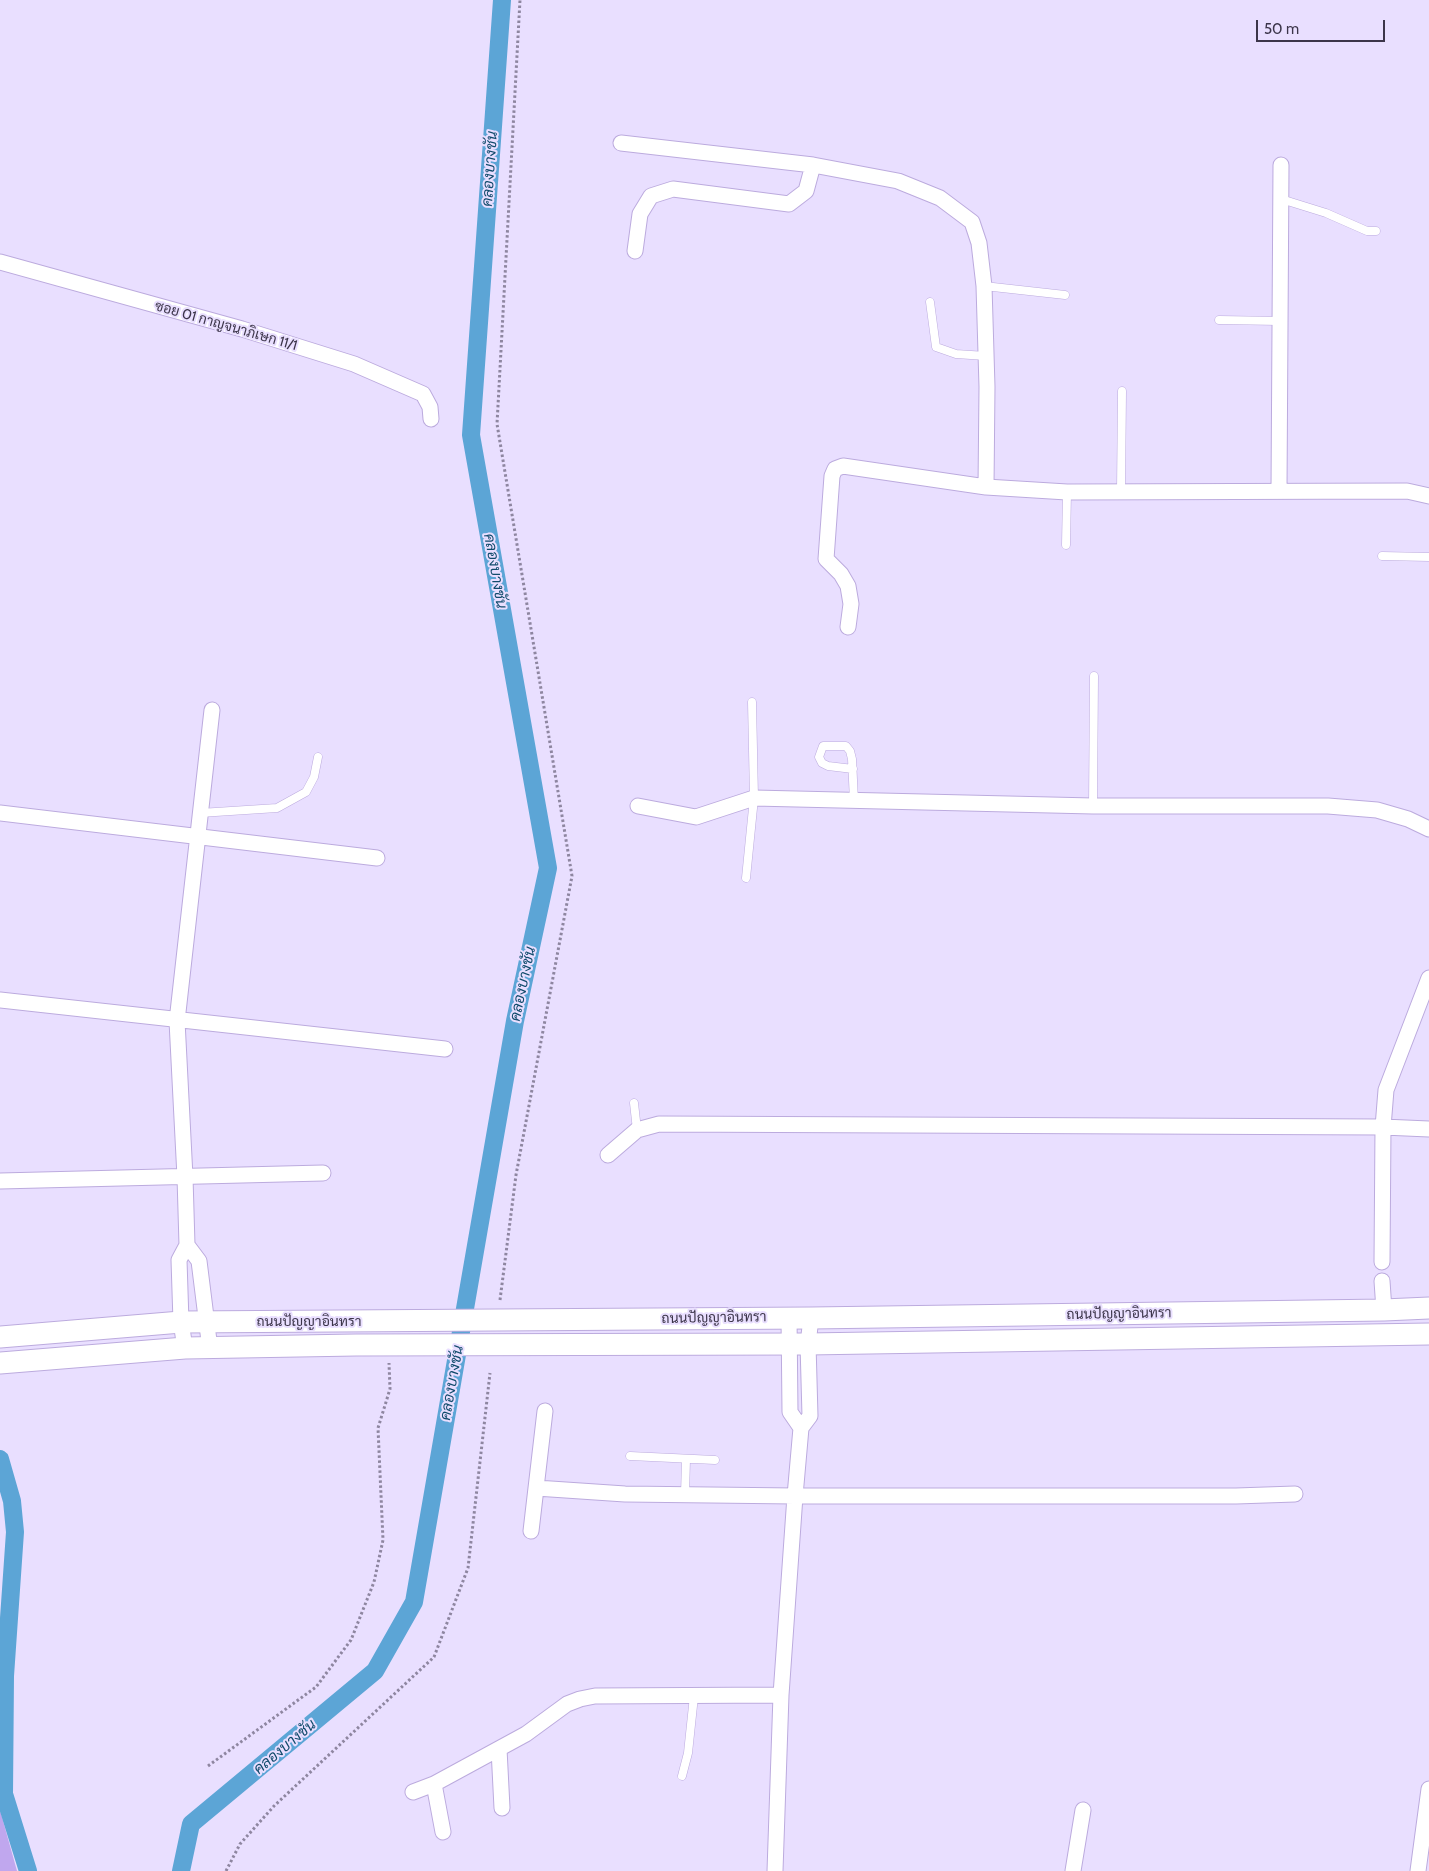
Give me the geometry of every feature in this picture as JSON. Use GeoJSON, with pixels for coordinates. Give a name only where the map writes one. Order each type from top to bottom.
{"type":"FeatureCollection","features":[{"type":"Feature","properties":{"kind":"main road","name":"ถนนปัญญาอินทรา"},"geometry":{"type":"LineString","coordinates":[[3,1336],[206,1321],[409,1322],[811,1318],[1429,1308]]}},
{"type":"Feature","properties":{"kind":"main road","name":"ถนนปัญญาอินทรา"},"geometry":{"type":"LineString","coordinates":[[8,1362],[185,1348],[396,1345],[798,1344],[1429,1334]]}},
{"type":"Feature","properties":{"kind":"street"},"geometry":{"type":"LineString","coordinates":[[620,143],[813,165],[898,181],[940,198],[972,222],[979,243],[984,286],[986,487]]}},
{"type":"Feature","properties":{"kind":"street"},"geometry":{"type":"LineString","coordinates":[[635,251],[640,214],[651,196],[673,189],[788,204],[806,192],[813,165]]}},
{"type":"Feature","properties":{"kind":"street"},"geometry":{"type":"LineString","coordinates":[[1279,490],[1281,165]]}},
{"type":"Feature","properties":{"kind":"street","name":"ซอย 01 กาญจนาภิเษก 11/1"},"geometry":{"type":"LineString","coordinates":[[0,262],[242,329],[354,364],[402,383],[423,394],[430,408],[432,419]]}},
{"type":"Feature","properties":{"kind":"street"},"geometry":{"type":"LineString","coordinates":[[848,626],[851,604],[848,586],[841,574],[826,559],[832,476],[835,469],[842,466],[986,487],[1067,492],[1407,491],[1429,496]]}},
{"type":"Feature","properties":{"kind":"street"},"geometry":{"type":"LineString","coordinates":[[185,1348],[181,1322],[179,1260],[187,1244],[176,1021],[212,710]]}},
{"type":"Feature","properties":{"kind":"street"},"geometry":{"type":"LineString","coordinates":[[638,806],[696,817],[754,798],[854,802],[1093,806],[1328,806],[1377,810],[1408,819],[1429,829]]}},
{"type":"Feature","properties":{"kind":"street"},"geometry":{"type":"LineString","coordinates":[[0,813],[377,858]]}},
{"type":"Feature","properties":{"kind":"street"},"geometry":{"type":"LineString","coordinates":[[1382,1262],[1382,1127],[1386,1090],[1429,978]]}},
{"type":"Feature","properties":{"kind":"street"},"geometry":{"type":"LineString","coordinates":[[0,1000],[176,1021],[445,1049]]}},
{"type":"Feature","properties":{"kind":"street"},"geometry":{"type":"LineString","coordinates":[[608,1155],[637,1130],[659,1124],[1382,1127],[1429,1129]]}},
{"type":"Feature","properties":{"kind":"street"},"geometry":{"type":"LineString","coordinates":[[0,1181],[323,1173]]}},
{"type":"Feature","properties":{"kind":"street"},"geometry":{"type":"LineString","coordinates":[[187,1244],[199,1261],[210,1349]]}},
{"type":"Feature","properties":{"kind":"street"},"geometry":{"type":"LineString","coordinates":[[1382,1281],[1384,1310]]}},
{"type":"Feature","properties":{"kind":"street"},"geometry":{"type":"LineString","coordinates":[[775,1871],[781,1695],[795,1496],[801,1428],[810,1416],[798,1344],[789,1317]]}},
{"type":"Feature","properties":{"kind":"street"},"geometry":{"type":"LineString","coordinates":[[798,1344],[811,1318]]}},
{"type":"Feature","properties":{"kind":"street"},"geometry":{"type":"LineString","coordinates":[[531,1530],[545,1411]]}},
{"type":"Feature","properties":{"kind":"street"},"geometry":{"type":"LineString","coordinates":[[536,1488],[625,1494],[795,1496],[1236,1496],[1295,1494]]}},
{"type":"Feature","properties":{"kind":"street"},"geometry":{"type":"LineString","coordinates":[[413,1792],[434,1784],[526,1734],[567,1704],[580,1699],[594,1696],[781,1695]]}},
{"type":"Feature","properties":{"kind":"street"},"geometry":{"type":"LineString","coordinates":[[499,1748],[502,1808]]}},
{"type":"Feature","properties":{"kind":"street"},"geometry":{"type":"LineString","coordinates":[[434,1784],[443,1832]]}},
{"type":"Feature","properties":{"kind":"street"},"geometry":{"type":"LineString","coordinates":[[1418,1871],[1426,1835],[1429,1789]]}},
{"type":"Feature","properties":{"kind":"street"},"geometry":{"type":"LineString","coordinates":[[1073,1871],[1083,1810]]}},
{"type":"Feature","properties":{"kind":"lane"},"geometry":{"type":"LineString","coordinates":[[1281,199],[1326,213],[1367,231],[1376,231]]}},
{"type":"Feature","properties":{"kind":"lane"},"geometry":{"type":"LineString","coordinates":[[984,286],[1065,294]]}},
{"type":"Feature","properties":{"kind":"lane"},"geometry":{"type":"LineString","coordinates":[[930,302],[936,347],[956,354],[986,356]]}},
{"type":"Feature","properties":{"kind":"lane"},"geometry":{"type":"LineString","coordinates":[[1219,320],[1280,321]]}},
{"type":"Feature","properties":{"kind":"lane"},"geometry":{"type":"LineString","coordinates":[[1122,391],[1122,491]]}},
{"type":"Feature","properties":{"kind":"lane"},"geometry":{"type":"LineString","coordinates":[[1066,545],[1067,492]]}},
{"type":"Feature","properties":{"kind":"lane"},"geometry":{"type":"LineString","coordinates":[[1382,556],[1429,557]]}},
{"type":"Feature","properties":{"kind":"lane"},"geometry":{"type":"LineString","coordinates":[[1093,806],[1094,676]]}},
{"type":"Feature","properties":{"kind":"lane"},"geometry":{"type":"LineString","coordinates":[[746,878],[754,798],[752,702]]}},
{"type":"Feature","properties":{"kind":"lane"},"geometry":{"type":"LineString","coordinates":[[852,769],[822,764],[819,757],[824,746],[846,746],[850,751],[852,769],[854,802]]}},
{"type":"Feature","properties":{"kind":"lane"},"geometry":{"type":"LineString","coordinates":[[200,813],[277,808],[306,792],[314,777],[318,757]]}},
{"type":"Feature","properties":{"kind":"lane"},"geometry":{"type":"LineString","coordinates":[[634,1103],[637,1130]]}},
{"type":"Feature","properties":{"kind":"lane"},"geometry":{"type":"LineString","coordinates":[[630,1456],[715,1460]]}},
{"type":"Feature","properties":{"kind":"lane"},"geometry":{"type":"LineString","coordinates":[[685,1495],[686,1459]]}},
{"type":"Feature","properties":{"kind":"lane"},"geometry":{"type":"LineString","coordinates":[[682,1776],[688,1753],[694,1696]]}},
{"type":"Feature","properties":{"kind":"path"},"geometry":{"type":"LineString","coordinates":[[500,1300],[516,1175],[572,876],[497,424],[520,0]]}},
{"type":"Feature","properties":{"kind":"path"},"geometry":{"type":"LineString","coordinates":[[208,1766],[316,1687],[351,1640],[374,1582],[383,1540],[378,1428],[390,1389],[396,1345]]}},
{"type":"Feature","properties":{"kind":"path"},"geometry":{"type":"LineString","coordinates":[[226,1871],[240,1844],[274,1806],[434,1656],[468,1568],[490,1373]]}},
{"type":"Feature","properties":{"kind":"shaded area"},"geometry":{"type":"Polygon","coordinates":[[[0,1810],[17,1871],[0,1871],[0,1810]]]}},
{"type":"Feature","properties":{"kind":"waterway","name":"คลองบางชัน"},"geometry":{"type":"LineString","coordinates":[[181,1871],[191,1824],[375,1671],[414,1602],[515,1021],[548,868],[471,435],[502,0]]}},
{"type":"Feature","properties":{"kind":"waterway"},"geometry":{"type":"LineString","coordinates":[[0,1459],[12,1501],[15,1532],[5,1676],[4,1794],[28,1871]]}}]}
